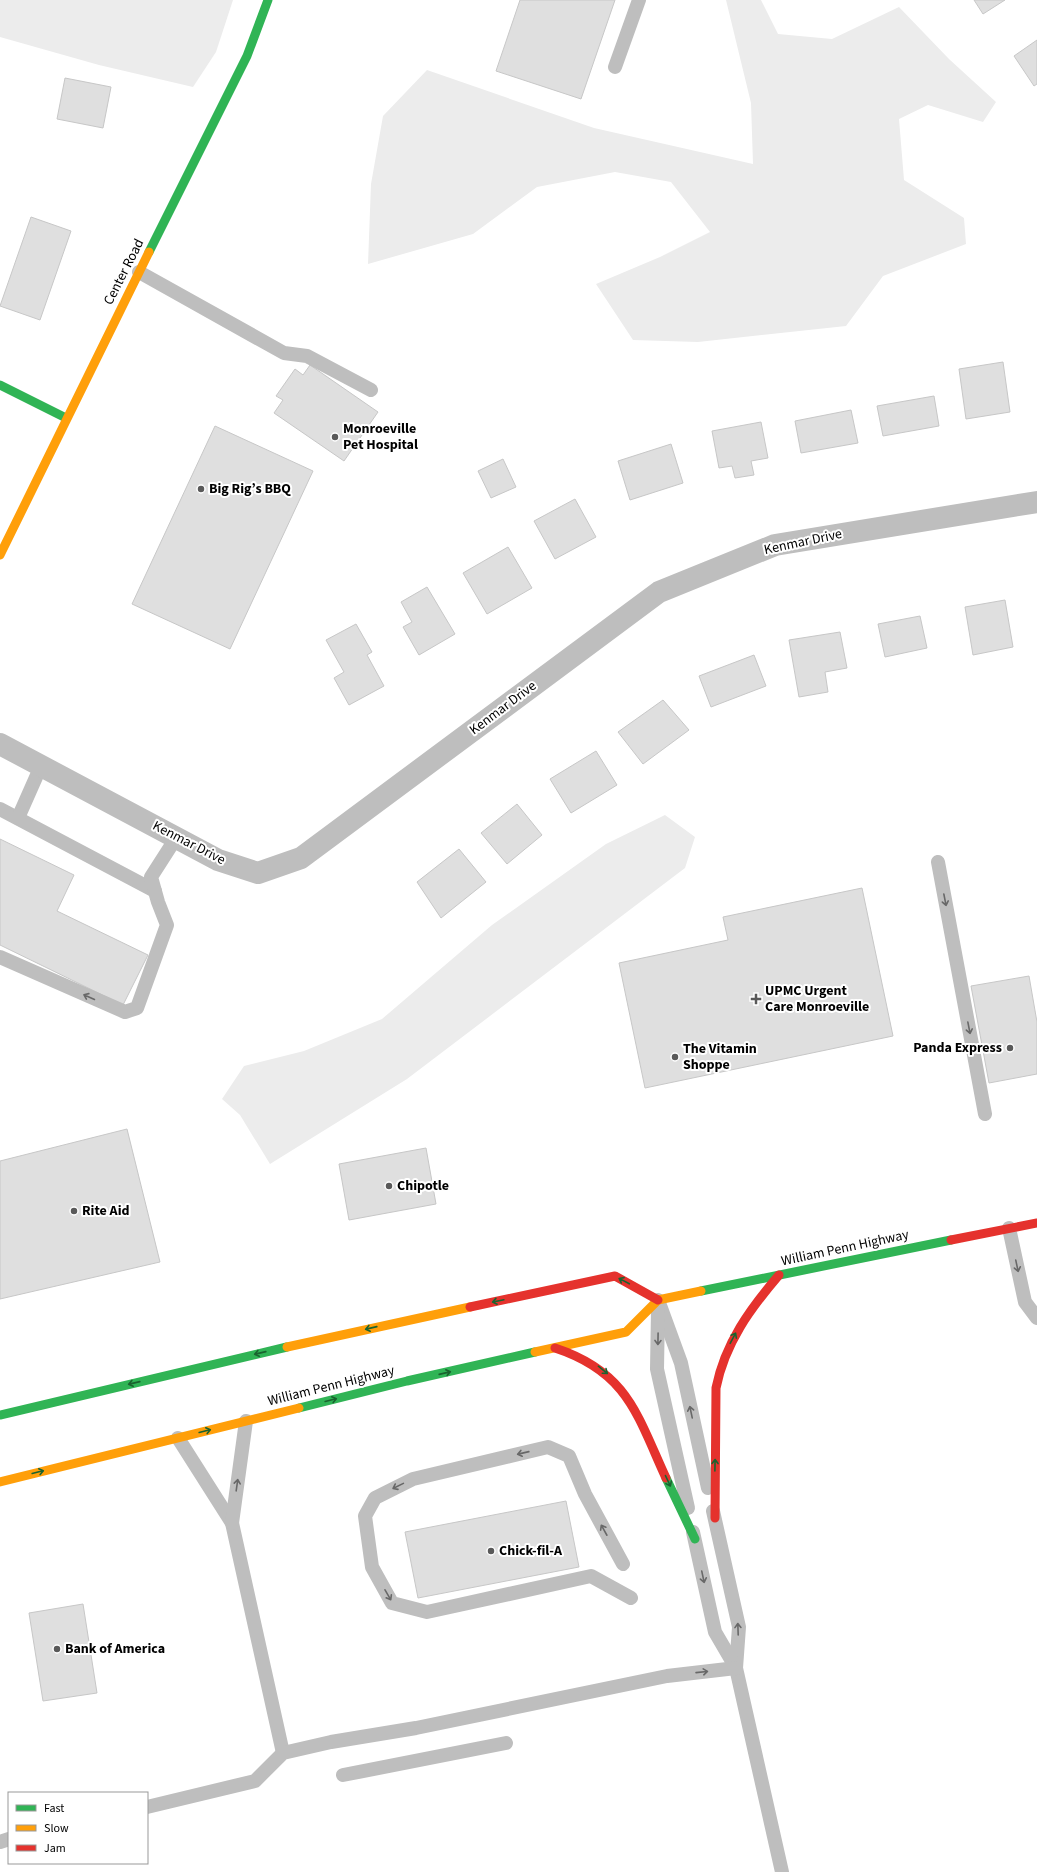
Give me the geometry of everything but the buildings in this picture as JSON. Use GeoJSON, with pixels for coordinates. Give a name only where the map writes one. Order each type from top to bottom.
{"type":"FeatureCollection","features":[{"type":"Feature","properties":{"kind":"main road","name":"Center Road"},"geometry":{"type":"LineString","coordinates":[[0,555],[66,418],[247,56],[268,0]]}},
{"type":"Feature","properties":{"kind":"main road"},"geometry":{"type":"LineString","coordinates":[[0,385],[66,418]]}},
{"type":"Feature","properties":{"kind":"main road","name":"William Penn Highway"},"geometry":{"type":"LineString","coordinates":[[0,1482],[407,1381],[626,1332],[658,1300],[1037,1223]]}},
{"type":"Feature","properties":{"kind":"main road"},"geometry":{"type":"LineString","coordinates":[[715,1518],[716,1388],[718,1375],[729,1345],[739,1326],[779,1275]]}},
{"type":"Feature","properties":{"kind":"main road"},"geometry":{"type":"LineString","coordinates":[[0,1415],[291,1346],[615,1276],[658,1300]]}},
{"type":"Feature","properties":{"kind":"main road"},"geometry":{"type":"LineString","coordinates":[[555,1348],[577,1354],[591,1361],[604,1370],[625,1394],[695,1539]]}},
{"type":"Feature","properties":{"kind":"street","name":"Kenmar Drive"},"geometry":{"type":"LineString","coordinates":[[0,744],[218,860],[258,873],[301,858],[659,592],[776,545],[1037,502]]}},
{"type":"Feature","properties":{"kind":"lane"},"geometry":{"type":"LineString","coordinates":[[615,67],[639,0]]}},
{"type":"Feature","properties":{"kind":"lane"},"geometry":{"type":"LineString","coordinates":[[139,272],[284,353],[307,356],[371,390]]}},
{"type":"Feature","properties":{"kind":"lane"},"geometry":{"type":"LineString","coordinates":[[18,818],[41,766]]}},
{"type":"Feature","properties":{"kind":"lane"},"geometry":{"type":"LineString","coordinates":[[0,809],[155,891]]}},
{"type":"Feature","properties":{"kind":"lane"},"geometry":{"type":"LineString","coordinates":[[4,959],[124,1012],[137,1008],[167,925],[151,877],[176,838]]}},
{"type":"Feature","properties":{"kind":"lane"},"geometry":{"type":"LineString","coordinates":[[938,862],[985,1114]]}},
{"type":"Feature","properties":{"kind":"lane"},"geometry":{"type":"LineString","coordinates":[[1009,1228],[1025,1302],[1037,1318]]}},
{"type":"Feature","properties":{"kind":"lane"},"geometry":{"type":"LineString","coordinates":[[658,1300],[681,1363],[739,1627],[736,1668],[782,1872]]}},
{"type":"Feature","properties":{"kind":"lane"},"geometry":{"type":"LineString","coordinates":[[658,1300],[658,1369],[715,1632],[736,1668]]}},
{"type":"Feature","properties":{"kind":"lane"},"geometry":{"type":"LineString","coordinates":[[232,1523],[246,1421]]}},
{"type":"Feature","properties":{"kind":"lane"},"geometry":{"type":"LineString","coordinates":[[178,1438],[232,1523],[283,1753]]}},
{"type":"Feature","properties":{"kind":"lane"},"geometry":{"type":"LineString","coordinates":[[623,1564],[585,1494],[569,1456],[548,1448],[413,1479],[375,1498],[365,1516],[372,1567],[392,1603],[427,1612],[591,1576],[631,1598]]}},
{"type":"Feature","properties":{"kind":"lane"},"geometry":{"type":"LineString","coordinates":[[148,1807],[256,1781],[283,1753],[331,1742],[416,1728],[668,1676],[736,1668]]}},
{"type":"Feature","properties":{"kind":"lane"},"geometry":{"type":"LineString","coordinates":[[343,1775],[506,1743]]}},
{"type":"Feature","properties":{"kind":"shaded area"},"geometry":{"type":"Polygon","coordinates":[[[0,0],[233,0],[216,52],[193,87],[99,65],[0,37],[0,0]]]}},
{"type":"Feature","properties":{"kind":"shaded area"},"geometry":{"type":"Polygon","coordinates":[[[726,0],[761,0],[778,34],[832,39],[899,7],[949,59],[996,102],[983,122],[928,105],[899,119],[904,180],[964,218],[966,244],[883,276],[846,326],[698,342],[633,340],[596,284],[660,257],[710,232],[671,182],[615,172],[537,187],[473,234],[368,264],[371,184],[383,116],[427,70],[594,128],[753,164],[751,103],[726,0]]]}},
{"type":"Feature","properties":{"kind":"shaded area"},"geometry":{"type":"Polygon","coordinates":[[[665,815],[695,837],[685,868],[407,1079],[270,1164],[240,1115],[222,1099],[244,1066],[304,1051],[382,1019],[492,925],[606,844],[665,815]]]}},
{"type":"Feature","properties":{"kind":"traffic: fast"},"geometry":{"type":"LineString","coordinates":[[149,252],[247,56],[268,0]]}},
{"type":"Feature","properties":{"kind":"traffic: fast"},"geometry":{"type":"LineString","coordinates":[[0,385],[66,418]]}},
{"type":"Feature","properties":{"kind":"traffic: fast"},"geometry":{"type":"LineString","coordinates":[[701,1291],[951,1240]]}},
{"type":"Feature","properties":{"kind":"traffic: fast"},"geometry":{"type":"LineString","coordinates":[[0,1415],[287,1347]]}},
{"type":"Feature","properties":{"kind":"traffic: fast"},"geometry":{"type":"LineString","coordinates":[[299,1408],[407,1381],[535,1352]]}},
{"type":"Feature","properties":{"kind":"traffic: fast"},"geometry":{"type":"LineString","coordinates":[[666,1478],[695,1539]]}},
{"type":"Feature","properties":{"kind":"traffic: slow"},"geometry":{"type":"LineString","coordinates":[[0,555],[149,252]]}},
{"type":"Feature","properties":{"kind":"traffic: slow"},"geometry":{"type":"LineString","coordinates":[[535,1352],[626,1332],[658,1300],[701,1291]]}},
{"type":"Feature","properties":{"kind":"traffic: slow"},"geometry":{"type":"LineString","coordinates":[[287,1347],[470,1307]]}},
{"type":"Feature","properties":{"kind":"traffic: slow"},"geometry":{"type":"LineString","coordinates":[[0,1482],[299,1408]]}},
{"type":"Feature","properties":{"kind":"traffic: jam"},"geometry":{"type":"LineString","coordinates":[[951,1240],[1037,1223]]}},
{"type":"Feature","properties":{"kind":"traffic: jam"},"geometry":{"type":"LineString","coordinates":[[715,1518],[716,1388],[720,1372],[732,1341],[740,1327],[758,1301],[779,1275]]}},
{"type":"Feature","properties":{"kind":"traffic: jam"},"geometry":{"type":"LineString","coordinates":[[470,1307],[615,1276],[658,1300]]}},
{"type":"Feature","properties":{"kind":"traffic: jam"},"geometry":{"type":"LineString","coordinates":[[555,1348],[580,1358],[599,1370],[615,1383],[627,1398],[647,1434],[666,1478]]}},
{"type":"Feature","properties":{"kind":"place","name":"Monroeville Pet Hospital"},"geometry":{"type":"Point","coordinates":[335,437]}},
{"type":"Feature","properties":{"kind":"place","name":"Big Rig’s BBQ"},"geometry":{"type":"Point","coordinates":[201,489]}},
{"type":"Feature","properties":{"kind":"place","name":"UPMC Urgent Care Monroeville"},"geometry":{"type":"Point","coordinates":[756,999]}},
{"type":"Feature","properties":{"kind":"place","name":"Panda Express"},"geometry":{"type":"Point","coordinates":[1010,1048]}},
{"type":"Feature","properties":{"kind":"place","name":"The Vitamin Shoppe"},"geometry":{"type":"Point","coordinates":[675,1057]}},
{"type":"Feature","properties":{"kind":"place","name":"Chipotle"},"geometry":{"type":"Point","coordinates":[389,1186]}},
{"type":"Feature","properties":{"kind":"place","name":"Rite Aid"},"geometry":{"type":"Point","coordinates":[74,1211]}},
{"type":"Feature","properties":{"kind":"place","name":"Chick-fil-A"},"geometry":{"type":"Point","coordinates":[491,1551]}},
{"type":"Feature","properties":{"kind":"place","name":"Bank of America"},"geometry":{"type":"Point","coordinates":[57,1649]}}]}
